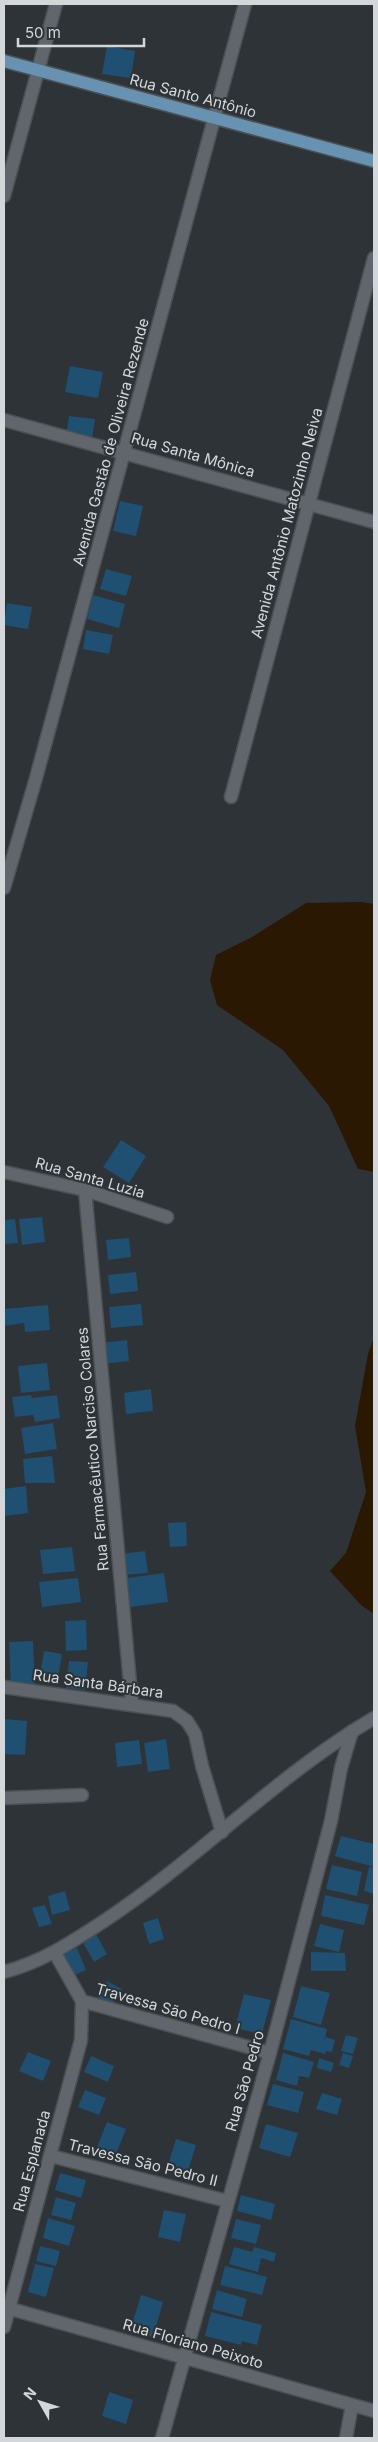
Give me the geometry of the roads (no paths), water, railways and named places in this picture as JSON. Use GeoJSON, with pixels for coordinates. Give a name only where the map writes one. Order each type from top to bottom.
{"type":"FeatureCollection","features":[{"type":"Feature","properties":{"kind":"main road","name":"Rua Santo Antônio"},"geometry":{"type":"LineString","coordinates":[[4,61],[374,161]]}},
{"type":"Feature","properties":{"kind":"street"},"geometry":{"type":"LineString","coordinates":[[4,196],[56,4]]}},
{"type":"Feature","properties":{"kind":"street","name":"Avenida Gastão de Oliveira Rezende"},"geometry":{"type":"LineString","coordinates":[[4,888],[36,778],[216,119],[245,4]]}},
{"type":"Feature","properties":{"kind":"street","name":"Avenida Antônio Matozinho Neiva"},"geometry":{"type":"LineString","coordinates":[[231,797],[374,258]]}},
{"type":"Feature","properties":{"kind":"street","name":"Rua Santa Mônica"},"geometry":{"type":"LineString","coordinates":[[4,420],[374,522]]}},
{"type":"Feature","properties":{"kind":"street","name":"Rua Santa Luzia"},"geometry":{"type":"LineString","coordinates":[[4,1172],[85,1190],[167,1217]]}},
{"type":"Feature","properties":{"kind":"street","name":"Rua Farmacêutico Narciso Colares"},"geometry":{"type":"LineString","coordinates":[[85,1190],[132,1706]]}},
{"type":"Feature","properties":{"kind":"street","name":"Rua Santa Bárbara"},"geometry":{"type":"LineString","coordinates":[[4,1687],[173,1711],[187,1721],[195,1734],[202,1766],[222,1832]]}},
{"type":"Feature","properties":{"kind":"street"},"geometry":{"type":"LineString","coordinates":[[4,1972],[54,1953],[134,1902],[352,1731],[374,1718]]}},
{"type":"Feature","properties":{"kind":"street","name":"Rua São Pedro"},"geometry":{"type":"LineString","coordinates":[[162,2438],[270,2053],[331,1820],[341,1768],[352,1731]]}},
{"type":"Feature","properties":{"kind":"street"},"geometry":{"type":"LineString","coordinates":[[4,1798],[82,1795]]}},
{"type":"Feature","properties":{"kind":"street","name":"Travessa São Pedro I"},"geometry":{"type":"LineString","coordinates":[[54,1953],[82,2001],[270,2053]]}},
{"type":"Feature","properties":{"kind":"street","name":"Rua Esplanada"},"geometry":{"type":"LineString","coordinates":[[4,2327],[6,2308],[81,2040],[82,2001]]}},
{"type":"Feature","properties":{"kind":"street","name":"Travessa São Pedro II"},"geometry":{"type":"LineString","coordinates":[[50,2156],[228,2201]]}},
{"type":"Feature","properties":{"kind":"street","name":"Rua Floriano Peixoto"},"geometry":{"type":"LineString","coordinates":[[6,2308],[352,2404],[374,2412]]}},
{"type":"Feature","properties":{"kind":"street"},"geometry":{"type":"LineString","coordinates":[[346,2438],[352,2404]]}}]}
